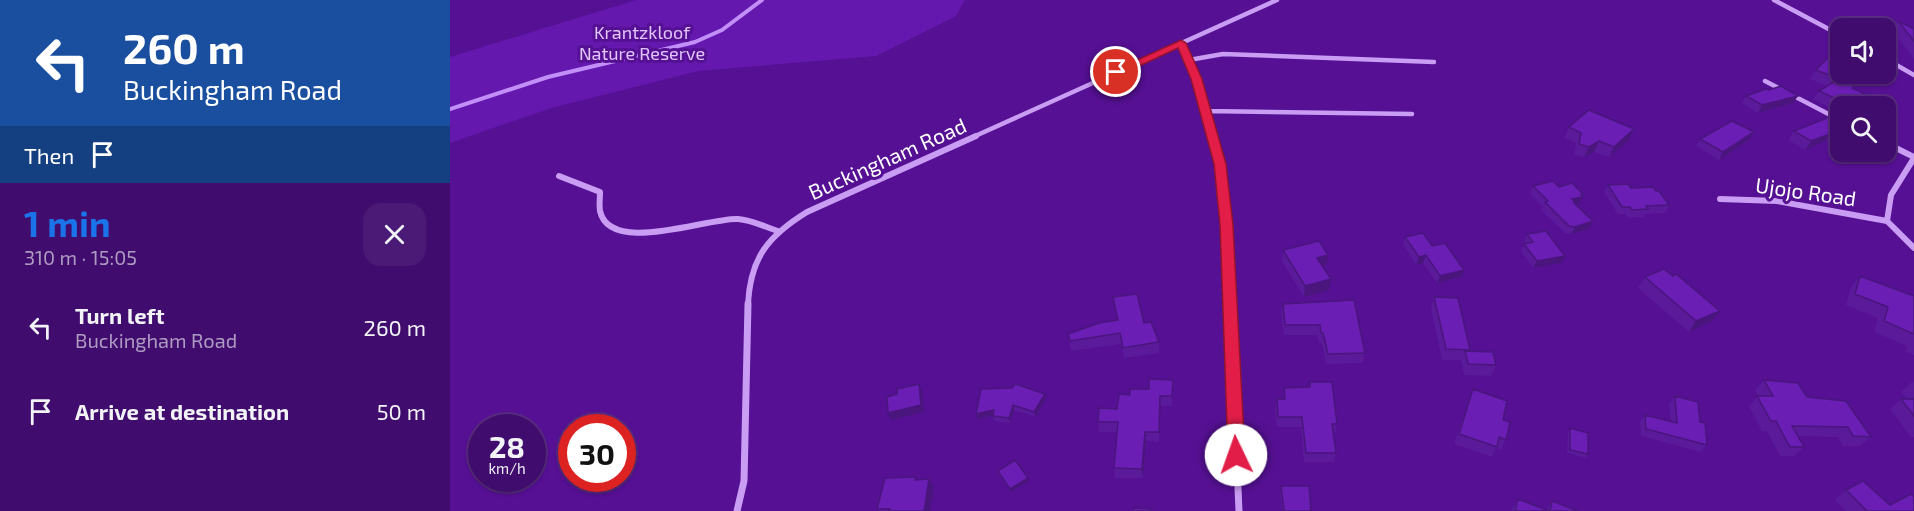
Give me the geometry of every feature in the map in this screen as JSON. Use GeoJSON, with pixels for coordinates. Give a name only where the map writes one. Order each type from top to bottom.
{"type":"FeatureCollection","features":[{"type":"Feature","properties":{"kind":"street","name":"Buckingham Road"},"geometry":{"type":"LineString","coordinates":[[736,511],[744,481],[749,283],[754,264],[763,247],[778,231],[807,212],[1277,0]]}},
{"type":"Feature","properties":{"kind":"street"},"geometry":{"type":"LineString","coordinates":[[1774,0],[1830,30]]}},
{"type":"Feature","properties":{"kind":"street"},"geometry":{"type":"LineString","coordinates":[[1181,43],[1190,60],[1220,164],[1226,225],[1239,511]]}},
{"type":"Feature","properties":{"kind":"street"},"geometry":{"type":"LineString","coordinates":[[1190,60],[1223,54],[1434,62]]}},
{"type":"Feature","properties":{"kind":"street"},"geometry":{"type":"LineString","coordinates":[[1896,65],[1914,75]]}},
{"type":"Feature","properties":{"kind":"street"},"geometry":{"type":"LineString","coordinates":[[1765,81],[1830,115]]}},
{"type":"Feature","properties":{"kind":"street"},"geometry":{"type":"LineString","coordinates":[[1206,111],[1412,114]]}},
{"type":"Feature","properties":{"kind":"street"},"geometry":{"type":"LineString","coordinates":[[1896,147],[1914,157],[1891,194],[1886,207],[1887,221],[1914,248]]}},
{"type":"Feature","properties":{"kind":"street"},"geometry":{"type":"LineString","coordinates":[[559,176],[600,192],[601,214],[609,224],[624,231],[651,233],[738,219],[778,231]]}},
{"type":"Feature","properties":{"kind":"street","name":"Ujojo Road"},"geometry":{"type":"LineString","coordinates":[[1720,199],[1778,201],[1887,221]]}},
{"type":"Feature","properties":{"kind":"green space","name":"Krantzkloof Nature Reserve"},"geometry":{"type":"Polygon","coordinates":[[[636,0],[965,0],[956,16],[876,56],[698,71],[551,108],[450,143],[450,57],[636,0]]]}},
{"type":"Feature","properties":{"kind":"building"},"geometry":{"type":"Polygon","coordinates":[[[1898,21],[1914,29],[1914,41],[1898,21]]]}},
{"type":"Feature","properties":{"kind":"building"},"geometry":{"type":"Polygon","coordinates":[[[1830,56],[1830,75],[1816,70],[1830,56]]]}},
{"type":"Feature","properties":{"kind":"building"},"geometry":{"type":"Polygon","coordinates":[[[1831,84],[1856,84],[1852,88],[1869,96],[1830,96],[1819,91],[1831,84]]]}},
{"type":"Feature","properties":{"kind":"building"},"geometry":{"type":"Polygon","coordinates":[[[1781,86],[1798,96],[1762,105],[1746,96],[1766,89],[1781,86]]]}},
{"type":"Feature","properties":{"kind":"building"},"geometry":{"type":"Polygon","coordinates":[[[1589,110],[1634,129],[1614,147],[1599,141],[1589,147],[1579,144],[1581,133],[1569,127],[1589,110]]]}},
{"type":"Feature","properties":{"kind":"building"},"geometry":{"type":"Polygon","coordinates":[[[1830,117],[1830,134],[1811,141],[1794,131],[1830,117]]]}},
{"type":"Feature","properties":{"kind":"building"},"geometry":{"type":"Polygon","coordinates":[[[1732,121],[1754,132],[1723,152],[1700,139],[1732,121]]]}},
{"type":"Feature","properties":{"kind":"building"},"geometry":{"type":"Polygon","coordinates":[[[1553,181],[1559,187],[1572,183],[1583,194],[1582,197],[1572,199],[1593,221],[1575,227],[1569,226],[1533,186],[1553,181]]]}},
{"type":"Feature","properties":{"kind":"building"},"geometry":{"type":"Polygon","coordinates":[[[1628,184],[1631,188],[1653,187],[1659,191],[1669,205],[1646,206],[1648,209],[1632,210],[1630,207],[1622,207],[1608,185],[1628,184]]]}},
{"type":"Feature","properties":{"kind":"building"},"geometry":{"type":"Polygon","coordinates":[[[1546,231],[1565,256],[1537,261],[1524,244],[1533,242],[1527,234],[1546,231]]]}},
{"type":"Feature","properties":{"kind":"building"},"geometry":{"type":"Polygon","coordinates":[[[1423,233],[1432,246],[1445,243],[1464,270],[1440,276],[1426,255],[1419,257],[1405,237],[1423,233]]]}},
{"type":"Feature","properties":{"kind":"building"},"geometry":{"type":"Polygon","coordinates":[[[1319,241],[1328,255],[1317,258],[1331,279],[1305,286],[1283,250],[1319,241]]]}},
{"type":"Feature","properties":{"kind":"building"},"geometry":{"type":"Polygon","coordinates":[[[1664,269],[1673,276],[1676,274],[1720,311],[1696,321],[1645,277],[1664,269]]]}},
{"type":"Feature","properties":{"kind":"building"},"geometry":{"type":"Polygon","coordinates":[[[1860,276],[1914,296],[1914,334],[1884,321],[1888,307],[1855,294],[1860,276]]]}},
{"type":"Feature","properties":{"kind":"building"},"geometry":{"type":"Polygon","coordinates":[[[1137,294],[1144,323],[1151,322],[1159,342],[1123,348],[1120,333],[1070,341],[1068,334],[1099,323],[1118,320],[1113,297],[1137,294]]]}},
{"type":"Feature","properties":{"kind":"building"},"geometry":{"type":"Polygon","coordinates":[[[1434,297],[1458,298],[1470,350],[1446,349],[1434,297]]]}},
{"type":"Feature","properties":{"kind":"building"},"geometry":{"type":"Polygon","coordinates":[[[1354,300],[1365,353],[1328,354],[1320,325],[1285,325],[1283,304],[1354,300]]]}},
{"type":"Feature","properties":{"kind":"building"},"geometry":{"type":"Polygon","coordinates":[[[1465,351],[1493,352],[1496,365],[1468,364],[1465,351]]]}},
{"type":"Feature","properties":{"kind":"building"},"geometry":{"type":"Polygon","coordinates":[[[1149,379],[1173,380],[1172,396],[1160,396],[1159,432],[1145,432],[1142,469],[1114,468],[1118,422],[1098,422],[1099,408],[1117,409],[1119,394],[1130,395],[1130,389],[1149,389],[1149,379]]]}},
{"type":"Feature","properties":{"kind":"building"},"geometry":{"type":"Polygon","coordinates":[[[1764,380],[1798,383],[1807,397],[1846,401],[1871,437],[1853,436],[1848,427],[1792,426],[1804,447],[1790,447],[1776,421],[1771,421],[1757,396],[1773,396],[1764,380]]]}},
{"type":"Feature","properties":{"kind":"building"},"geometry":{"type":"Polygon","coordinates":[[[1310,382],[1332,382],[1337,424],[1332,424],[1336,453],[1306,453],[1302,417],[1278,417],[1277,399],[1285,399],[1284,388],[1310,387],[1310,382]]]}},
{"type":"Feature","properties":{"kind":"building"},"geometry":{"type":"Polygon","coordinates":[[[919,384],[921,405],[888,413],[887,397],[897,394],[897,389],[919,384]]]}},
{"type":"Feature","properties":{"kind":"building"},"geometry":{"type":"Polygon","coordinates":[[[1015,384],[1045,394],[1034,412],[1013,405],[1009,418],[993,416],[994,410],[976,414],[981,389],[1012,388],[1015,384]]]}},
{"type":"Feature","properties":{"kind":"building"},"geometry":{"type":"Polygon","coordinates":[[[1473,389],[1507,401],[1503,420],[1510,422],[1506,440],[1499,437],[1497,447],[1459,434],[1473,389]]]}},
{"type":"Feature","properties":{"kind":"building"},"geometry":{"type":"Polygon","coordinates":[[[1675,396],[1698,402],[1700,422],[1705,423],[1707,445],[1646,429],[1645,415],[1677,423],[1675,396]]]}},
{"type":"Feature","properties":{"kind":"building"},"geometry":{"type":"Polygon","coordinates":[[[1901,399],[1914,399],[1914,416],[1901,399]]]}},
{"type":"Feature","properties":{"kind":"building"},"geometry":{"type":"Polygon","coordinates":[[[1570,428],[1588,433],[1588,454],[1570,450],[1570,428]]]}},
{"type":"Feature","properties":{"kind":"building"},"geometry":{"type":"Polygon","coordinates":[[[1015,460],[1028,478],[1010,489],[998,471],[1015,460]]]}},
{"type":"Feature","properties":{"kind":"building"},"geometry":{"type":"Polygon","coordinates":[[[916,477],[915,480],[929,479],[924,511],[877,509],[885,478],[916,477]]]}},
{"type":"Feature","properties":{"kind":"building"},"geometry":{"type":"Polygon","coordinates":[[[1863,481],[1890,505],[1911,494],[1914,497],[1914,511],[1867,511],[1846,490],[1863,481]]]}},
{"type":"Feature","properties":{"kind":"building"},"geometry":{"type":"Polygon","coordinates":[[[1281,486],[1309,486],[1311,511],[1284,511],[1281,486]]]}},
{"type":"Feature","properties":{"kind":"building"},"geometry":{"type":"Polygon","coordinates":[[[1518,499],[1549,511],[1515,511],[1518,499]]]}},
{"type":"Feature","properties":{"kind":"building"},"geometry":{"type":"Polygon","coordinates":[[[1552,501],[1578,511],[1550,511],[1552,501]]]}},
{"type":"Feature","properties":{"kind":"building"},"geometry":{"type":"Polygon","coordinates":[[[1134,508],[1152,509],[1152,511],[1133,511],[1134,508]]]}},
{"type":"Feature","properties":{"kind":"waterway"},"geometry":{"type":"LineString","coordinates":[[450,109],[548,77],[695,42],[722,30],[762,0]]}},
{"type":"Feature","properties":{"kind":"route"},"geometry":{"type":"LineString","coordinates":[[1116,72],[1181,43],[1186,50],[1196,79],[1220,164],[1226,225],[1236,455]]}}]}
